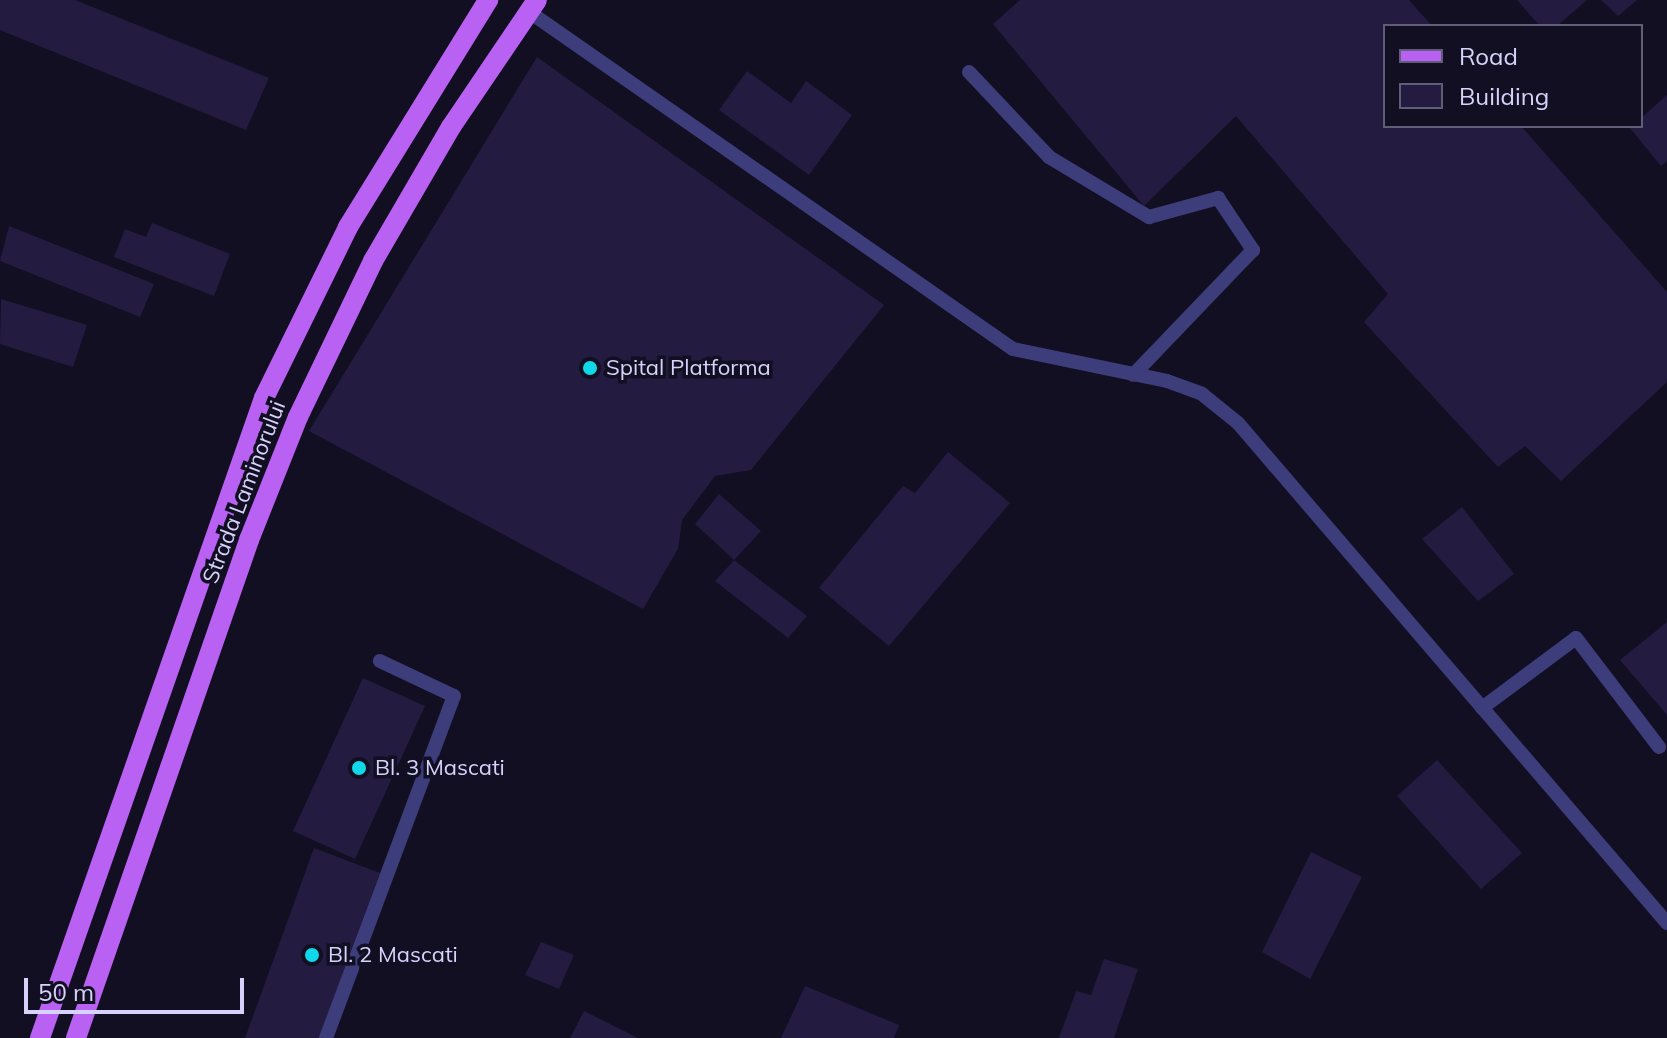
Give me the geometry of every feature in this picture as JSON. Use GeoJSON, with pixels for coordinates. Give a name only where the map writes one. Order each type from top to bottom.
{"type":"FeatureCollection","features":[{"type":"Feature","properties":{"kind":"main road","name":"Strada Laminorului"},"geometry":{"type":"LineString","coordinates":[[40,1038],[264,398],[348,227],[488,0]]}},
{"type":"Feature","properties":{"kind":"main road","name":"Strada Laminorului"},"geometry":{"type":"LineString","coordinates":[[76,1038],[239,569],[298,417],[373,261],[527,4]]}},
{"type":"Feature","properties":{"kind":"lane"},"geometry":{"type":"LineString","coordinates":[[527,4],[991,336],[1068,365],[1133,375],[1202,394],[1238,423],[1667,923]]}},
{"type":"Feature","properties":{"kind":"lane"},"geometry":{"type":"LineString","coordinates":[[969,72],[1049,157],[1149,217],[1218,198],[1253,250],[1133,375]]}},
{"type":"Feature","properties":{"kind":"lane"},"geometry":{"type":"LineString","coordinates":[[1482,708],[1576,638],[1659,747]]}},
{"type":"Feature","properties":{"kind":"lane"},"geometry":{"type":"LineString","coordinates":[[326,1038],[454,696],[380,661]]}},
{"type":"Feature","properties":{"kind":"building"},"geometry":{"type":"Polygon","coordinates":[[[0,0],[75,0],[269,78],[246,130],[0,30],[0,0]]]}},
{"type":"Feature","properties":{"kind":"building"},"geometry":{"type":"Polygon","coordinates":[[[1020,0],[1409,0],[1430,24],[1383,24],[1383,128],[1523,128],[1667,292],[1667,382],[1561,481],[1525,446],[1498,467],[1364,322],[1388,294],[1236,116],[1144,206],[993,24],[1020,0]]]}},
{"type":"Feature","properties":{"kind":"building"},"geometry":{"type":"Polygon","coordinates":[[[1517,0],[1587,0],[1559,24],[1538,24],[1517,0]]]}},
{"type":"Feature","properties":{"kind":"building"},"geometry":{"type":"Polygon","coordinates":[[[1601,0],[1637,0],[1618,16],[1601,0]]]}},
{"type":"Feature","properties":{"kind":"building","name":"Spital Platforma"},"geometry":{"type":"Polygon","coordinates":[[[537,57],[884,305],[751,470],[715,476],[682,520],[678,549],[643,609],[309,431],[537,57]]]}},
{"type":"Feature","properties":{"kind":"building"},"geometry":{"type":"Polygon","coordinates":[[[747,71],[791,103],[806,81],[852,115],[809,175],[719,110],[747,71]]]}},
{"type":"Feature","properties":{"kind":"building"},"geometry":{"type":"Polygon","coordinates":[[[1667,95],[1667,161],[1661,166],[1630,128],[1643,128],[1643,116],[1667,95]]]}},
{"type":"Feature","properties":{"kind":"building"},"geometry":{"type":"Polygon","coordinates":[[[152,223],[230,254],[214,296],[114,257],[125,229],[146,237],[152,223]]]}},
{"type":"Feature","properties":{"kind":"building"},"geometry":{"type":"Polygon","coordinates":[[[9,226],[154,284],[140,317],[0,261],[9,226]]]}},
{"type":"Feature","properties":{"kind":"building"},"geometry":{"type":"Polygon","coordinates":[[[1,299],[87,325],[73,367],[0,344],[1,299]]]}},
{"type":"Feature","properties":{"kind":"building"},"geometry":{"type":"Polygon","coordinates":[[[948,452],[1010,503],[889,646],[819,588],[903,486],[915,493],[948,452]]]}},
{"type":"Feature","properties":{"kind":"building"},"geometry":{"type":"Polygon","coordinates":[[[719,494],[761,531],[734,560],[695,524],[719,494]]]}},
{"type":"Feature","properties":{"kind":"building"},"geometry":{"type":"Polygon","coordinates":[[[1462,507],[1514,574],[1478,601],[1422,539],[1462,507]]]}},
{"type":"Feature","properties":{"kind":"building"},"geometry":{"type":"Polygon","coordinates":[[[734,560],[807,616],[788,638],[715,581],[734,560]]]}},
{"type":"Feature","properties":{"kind":"building"},"geometry":{"type":"Polygon","coordinates":[[[1667,622],[1667,715],[1620,660],[1667,622]]]}},
{"type":"Feature","properties":{"kind":"building","name":"Bl. 3 Mascati"},"geometry":{"type":"Polygon","coordinates":[[[363,678],[425,706],[355,859],[293,831],[363,678]]]}},
{"type":"Feature","properties":{"kind":"building"},"geometry":{"type":"Polygon","coordinates":[[[1437,760],[1522,853],[1481,889],[1397,796],[1437,760]]]}},
{"type":"Feature","properties":{"kind":"building","name":"Bl. 2 Mascati"},"geometry":{"type":"Polygon","coordinates":[[[314,848],[380,873],[319,1038],[245,1038],[314,848]]]}},
{"type":"Feature","properties":{"kind":"building"},"geometry":{"type":"Polygon","coordinates":[[[1311,852],[1362,877],[1310,979],[1262,952],[1311,852]]]}},
{"type":"Feature","properties":{"kind":"building"},"geometry":{"type":"Polygon","coordinates":[[[541,942],[574,955],[559,989],[525,975],[541,942]]]}},
{"type":"Feature","properties":{"kind":"building"},"geometry":{"type":"Polygon","coordinates":[[[1104,959],[1138,969],[1114,1038],[1059,1038],[1076,991],[1091,995],[1104,959]]]}},
{"type":"Feature","properties":{"kind":"building"},"geometry":{"type":"Polygon","coordinates":[[[805,986],[899,1025],[894,1038],[781,1038],[805,986]]]}},
{"type":"Feature","properties":{"kind":"building"},"geometry":{"type":"Polygon","coordinates":[[[584,1011],[638,1038],[570,1038],[584,1011]]]}},
{"type":"Feature","properties":{"kind":"place","name":"Spital Platforma"},"geometry":{"type":"Point","coordinates":[590,368]}},
{"type":"Feature","properties":{"kind":"place","name":"Bl. 3 Mascati"},"geometry":{"type":"Point","coordinates":[359,768]}},
{"type":"Feature","properties":{"kind":"place","name":"Bl. 2 Mascati"},"geometry":{"type":"Point","coordinates":[312,955]}}]}
